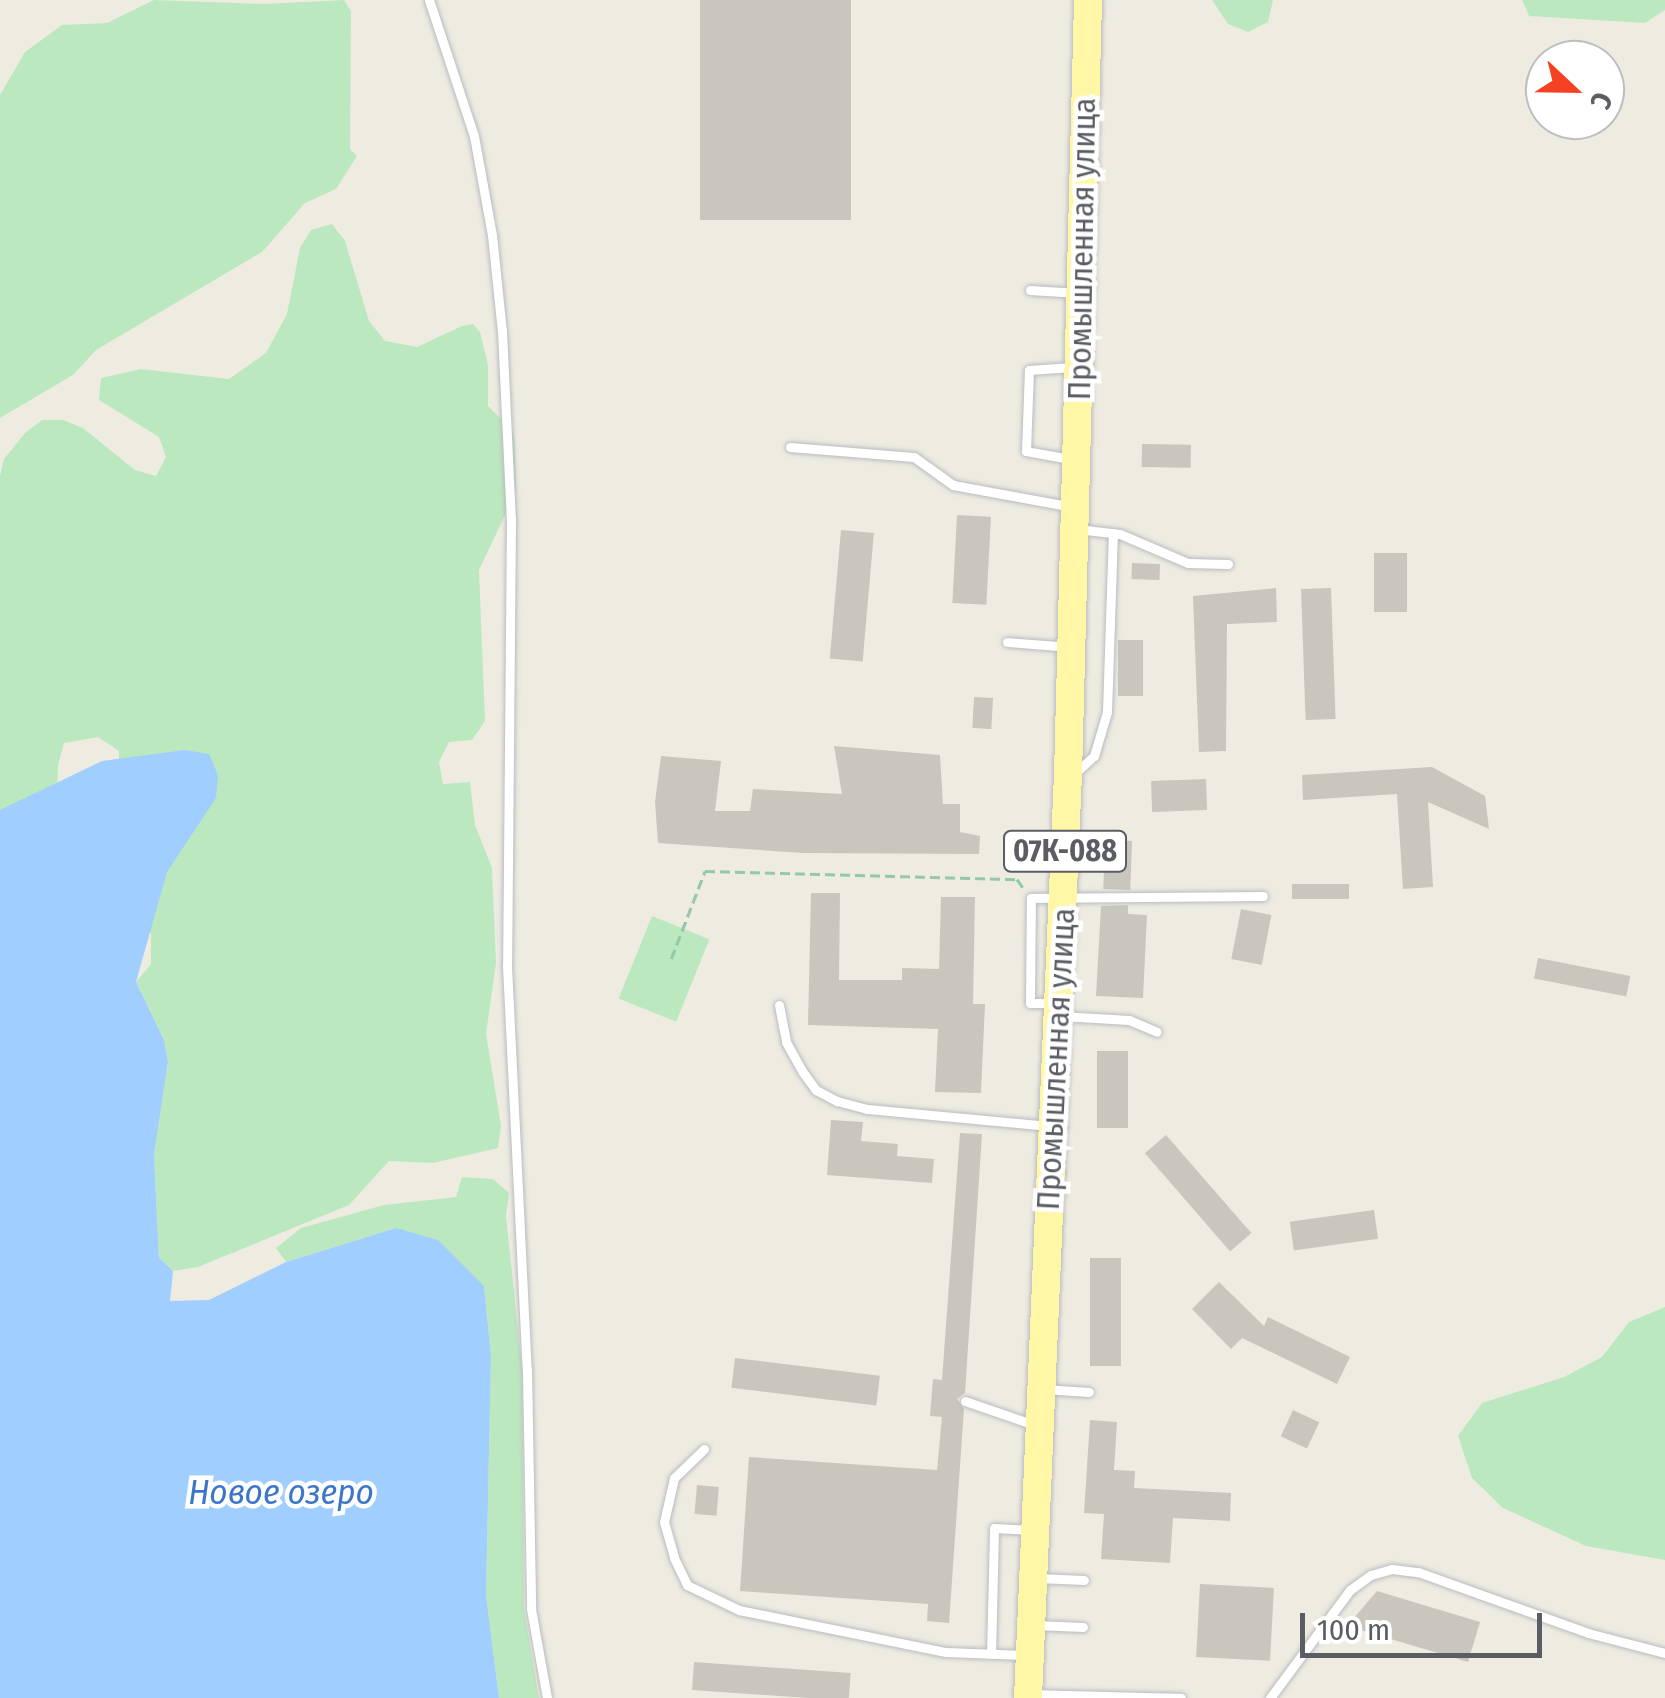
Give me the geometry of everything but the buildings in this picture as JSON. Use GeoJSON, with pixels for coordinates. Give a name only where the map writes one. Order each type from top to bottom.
{"type":"FeatureCollection","features":[{"type":"Feature","properties":{"kind":"main road","name":"Промышленная улица"},"geometry":{"type":"LineString","coordinates":[[1028,1696],[1068,774],[1088,0]]}},
{"type":"Feature","properties":{"kind":"lane"},"geometry":{"type":"LineString","coordinates":[[429,0],[474,136],[492,235],[502,331],[511,519],[507,966],[527,1369],[530,1609],[547,1698]]}},
{"type":"Feature","properties":{"kind":"lane"},"geometry":{"type":"LineString","coordinates":[[1030,290],[1081,293]]}},
{"type":"Feature","properties":{"kind":"lane"},"geometry":{"type":"LineString","coordinates":[[1077,460],[1026,451],[1029,370],[1080,367]]}},
{"type":"Feature","properties":{"kind":"lane"},"geometry":{"type":"LineString","coordinates":[[790,447],[914,457],[953,485],[1076,518],[1188,563],[1228,564]]}},
{"type":"Feature","properties":{"kind":"lane"},"geometry":{"type":"LineString","coordinates":[[1068,774],[1079,772],[1094,756],[1105,724],[1113,534]]}},
{"type":"Feature","properties":{"kind":"lane"},"geometry":{"type":"LineString","coordinates":[[1007,642],[1072,647]]}},
{"type":"Feature","properties":{"kind":"lane"},"geometry":{"type":"LineString","coordinates":[[1157,1032],[1130,1020],[1030,1003],[1032,898],[1262,896]]}},
{"type":"Feature","properties":{"kind":"lane"},"geometry":{"type":"LineString","coordinates":[[779,1005],[786,1042],[802,1072],[816,1090],[837,1102],[1053,1126]]}},
{"type":"Feature","properties":{"kind":"lane"},"geometry":{"type":"LineString","coordinates":[[1040,1389],[1089,1392]]}},
{"type":"Feature","properties":{"kind":"lane"},"geometry":{"type":"LineString","coordinates":[[964,1401],[1039,1427]]}},
{"type":"Feature","properties":{"kind":"lane"},"geometry":{"type":"LineString","coordinates":[[704,1448],[674,1478],[664,1522],[687,1586],[739,1610],[946,1652],[1030,1655]]}},
{"type":"Feature","properties":{"kind":"lane"},"geometry":{"type":"LineString","coordinates":[[991,1654],[994,1528],[1036,1530]]}},
{"type":"Feature","properties":{"kind":"lane"},"geometry":{"type":"LineString","coordinates":[[1270,1698],[1350,1590],[1371,1575],[1392,1569],[1418,1572],[1588,1634],[1665,1653]]}},
{"type":"Feature","properties":{"kind":"lane"},"geometry":{"type":"LineString","coordinates":[[1034,1578],[1084,1580]]}},
{"type":"Feature","properties":{"kind":"lane"},"geometry":{"type":"LineString","coordinates":[[1032,1624],[1083,1626]]}},
{"type":"Feature","properties":{"kind":"lane"},"geometry":{"type":"LineString","coordinates":[[1028,1696],[1180,1698]]}},
{"type":"Feature","properties":{"kind":"path"},"geometry":{"type":"LineString","coordinates":[[671,959],[705,872],[1016,878],[1032,898]]}},
{"type":"Feature","properties":{"kind":"green space"},"geometry":{"type":"Polygon","coordinates":[[[154,0],[265,4],[344,0],[351,11],[350,149],[357,156],[336,189],[305,203],[262,252],[96,350],[73,375],[0,418],[0,95],[25,52],[62,25],[107,23],[154,0]]]}},
{"type":"Feature","properties":{"kind":"green space"},"geometry":{"type":"Polygon","coordinates":[[[1212,0],[1273,0],[1268,22],[1248,32],[1228,24],[1212,0]]]}},
{"type":"Feature","properties":{"kind":"green space"},"geometry":{"type":"Polygon","coordinates":[[[1522,0],[1665,0],[1665,10],[1645,23],[1529,16],[1522,0]]]}},
{"type":"Feature","properties":{"kind":"green space"},"geometry":{"type":"Polygon","coordinates":[[[332,224],[345,241],[369,321],[385,341],[417,347],[462,326],[473,324],[480,332],[488,365],[488,406],[512,430],[515,441],[516,492],[479,570],[485,721],[472,740],[449,742],[439,762],[443,784],[470,782],[475,825],[492,868],[496,963],[486,1034],[501,1126],[498,1148],[433,1163],[389,1161],[349,1205],[198,1267],[173,1271],[159,1258],[154,1155],[168,1062],[164,1040],[136,982],[151,964],[151,934],[139,914],[119,785],[119,751],[98,737],[64,743],[58,765],[56,826],[0,837],[0,476],[4,459],[25,433],[42,420],[63,420],[83,428],[135,470],[156,476],[166,457],[159,437],[99,400],[101,378],[141,369],[229,379],[266,353],[287,314],[300,248],[311,230],[332,224]]]}},
{"type":"Feature","properties":{"kind":"green space"},"geometry":{"type":"Polygon","coordinates":[[[652,916],[709,939],[676,1022],[619,999],[652,916]]]}},
{"type":"Feature","properties":{"kind":"green space"},"geometry":{"type":"Polygon","coordinates":[[[462,1177],[493,1179],[509,1193],[506,1216],[522,1369],[524,1609],[539,1698],[499,1698],[486,1595],[491,1356],[484,1286],[396,1228],[286,1262],[276,1248],[301,1228],[384,1205],[456,1197],[462,1177]]]}},
{"type":"Feature","properties":{"kind":"green space"},"geometry":{"type":"Polygon","coordinates":[[[1665,1307],[1665,1560],[1586,1546],[1503,1508],[1472,1478],[1458,1436],[1482,1403],[1564,1377],[1602,1357],[1629,1322],[1665,1307]]]}},
{"type":"Feature","properties":{"kind":"water","name":"Новое озеро"},"geometry":{"type":"Polygon","coordinates":[[[185,750],[209,754],[218,775],[216,798],[167,872],[136,982],[164,1040],[168,1062],[154,1155],[159,1258],[173,1271],[170,1301],[209,1300],[286,1262],[396,1228],[438,1240],[484,1286],[491,1356],[486,1595],[499,1698],[0,1698],[0,810],[102,761],[185,750]]]}}]}
